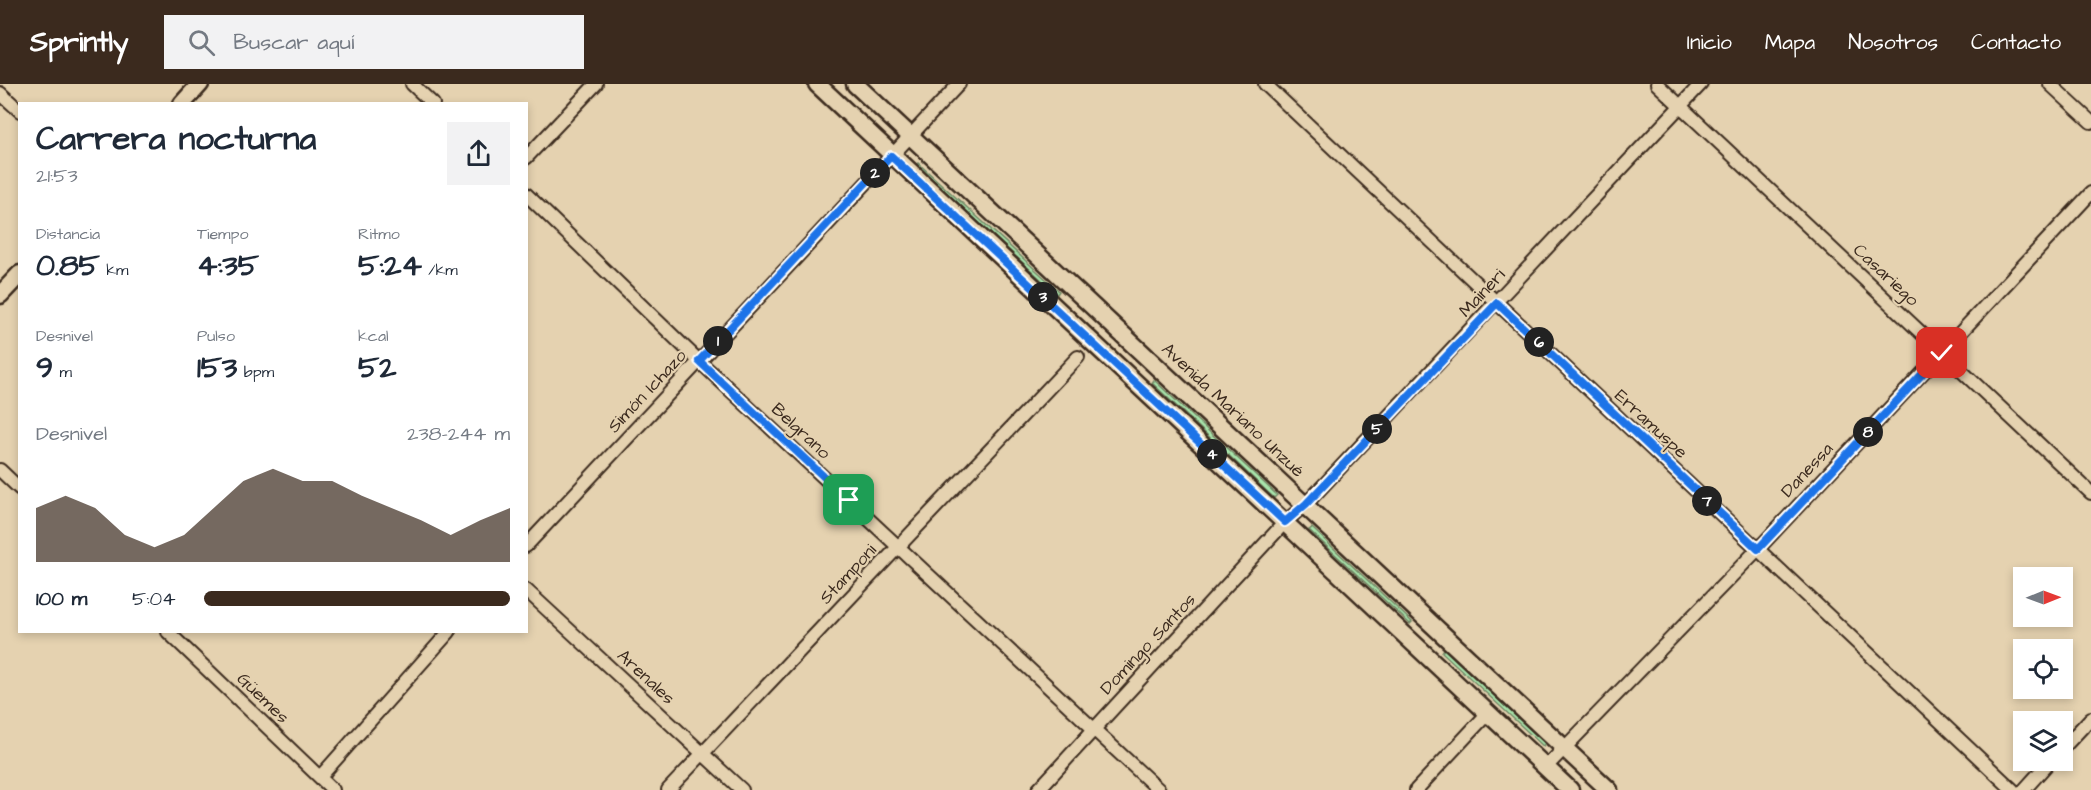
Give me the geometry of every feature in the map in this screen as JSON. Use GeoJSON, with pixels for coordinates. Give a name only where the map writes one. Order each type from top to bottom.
{"type":"FeatureCollection","features":[{"type":"Feature","properties":{"kind":"main road"},"geometry":{"type":"LineString","coordinates":[[184,102],[200,84]]}},
{"type":"Feature","properties":{"kind":"main road"},"geometry":{"type":"LineString","coordinates":[[817,84],[891,156],[1570,790]]}},
{"type":"Feature","properties":{"kind":"main road","name":"Avenida Mariano Unzué"},"geometry":{"type":"LineString","coordinates":[[855,84],[1609,790]]}},
{"type":"Feature","properties":{"kind":"main road"},"geometry":{"type":"LineString","coordinates":[[0,295],[18,276]]}},
{"type":"Feature","properties":{"kind":"main road"},"geometry":{"type":"LineString","coordinates":[[1058,310],[1077,291]]}},
{"type":"Feature","properties":{"kind":"main road"},"geometry":{"type":"LineString","coordinates":[[1131,378],[1149,358]]}},
{"type":"Feature","properties":{"kind":"main road"},"geometry":{"type":"LineString","coordinates":[[1419,648],[1437,627]]}},
{"type":"Feature","properties":{"kind":"street"},"geometry":{"type":"LineString","coordinates":[[412,84],[431,102]]}},
{"type":"Feature","properties":{"kind":"street"},"geometry":{"type":"LineString","coordinates":[[528,156],[596,84]]}},
{"type":"Feature","properties":{"kind":"street","name":"Simón Ichazo"},"geometry":{"type":"LineString","coordinates":[[528,544],[959,84]]}},
{"type":"Feature","properties":{"kind":"street","name":"Erramuspe"},"geometry":{"type":"LineString","coordinates":[[1265,84],[2013,790]]}},
{"type":"Feature","properties":{"kind":"street","name":"Casariego"},"geometry":{"type":"LineString","coordinates":[[1657,84],[2091,493]]}},
{"type":"Feature","properties":{"kind":"street","name":"Maineri"},"geometry":{"type":"LineString","coordinates":[[1285,522],[1306,504],[1497,303],[1701,84]]}},
{"type":"Feature","properties":{"kind":"street"},"geometry":{"type":"LineString","coordinates":[[2050,84],[2091,122]]}},
{"type":"Feature","properties":{"kind":"street"},"geometry":{"type":"LineString","coordinates":[[0,93],[18,109]]}},
{"type":"Feature","properties":{"kind":"street","name":"Danessa"},"geometry":{"type":"LineString","coordinates":[[1546,767],[1758,549],[2091,193]]}},
{"type":"Feature","properties":{"kind":"street","name":"Belgrano"},"geometry":{"type":"LineString","coordinates":[[528,196],[699,361],[1159,790]]}},
{"type":"Feature","properties":{"kind":"street","name":"Stamponi"},"geometry":{"type":"LineString","coordinates":[[668,790],[1078,357]]}},
{"type":"Feature","properties":{"kind":"street"},"geometry":{"type":"LineString","coordinates":[[0,470],[18,487]]}},
{"type":"Feature","properties":{"kind":"street","name":"Domingo Santos"},"geometry":{"type":"LineString","coordinates":[[1038,790],[1285,522]]}},
{"type":"Feature","properties":{"kind":"street","name":"Arenales"},"geometry":{"type":"LineString","coordinates":[[528,592],[742,790]]}},
{"type":"Feature","properties":{"kind":"street","name":"Güemes"},"geometry":{"type":"LineString","coordinates":[[169,633],[333,790]]}},
{"type":"Feature","properties":{"kind":"street"},"geometry":{"type":"LineString","coordinates":[[320,777],[448,633]]}},
{"type":"Feature","properties":{"kind":"street"},"geometry":{"type":"LineString","coordinates":[[1416,790],[1488,713]]}},
{"type":"Feature","properties":{"kind":"street"},"geometry":{"type":"LineString","coordinates":[[2073,737],[2091,718]]}},
{"type":"Feature","properties":{"kind":"street"},"geometry":{"type":"LineString","coordinates":[[2024,790],[2041,771]]}},
{"type":"Feature","properties":{"kind":"green space"},"geometry":{"type":"Polygon","coordinates":[[[918,163],[1059,291],[1057,294],[916,165],[918,163]]]}},
{"type":"Feature","properties":{"kind":"green space"},"geometry":{"type":"Polygon","coordinates":[[[1154,380],[1277,495],[1274,498],[1152,383],[1154,380]]]}},
{"type":"Feature","properties":{"kind":"green space"},"geometry":{"type":"Polygon","coordinates":[[[1312,528],[1412,622],[1410,624],[1309,530],[1312,528]]]}},
{"type":"Feature","properties":{"kind":"green space"},"geometry":{"type":"Polygon","coordinates":[[[1444,649],[1545,743],[1543,746],[1442,652],[1444,649]]]}},
{"type":"Feature","properties":{"kind":"route"},"geometry":{"type":"LineString","coordinates":[[849,500],[699,361],[891,156],[1285,522],[1306,504],[1497,303],[1758,549],[1942,353]]}}]}
